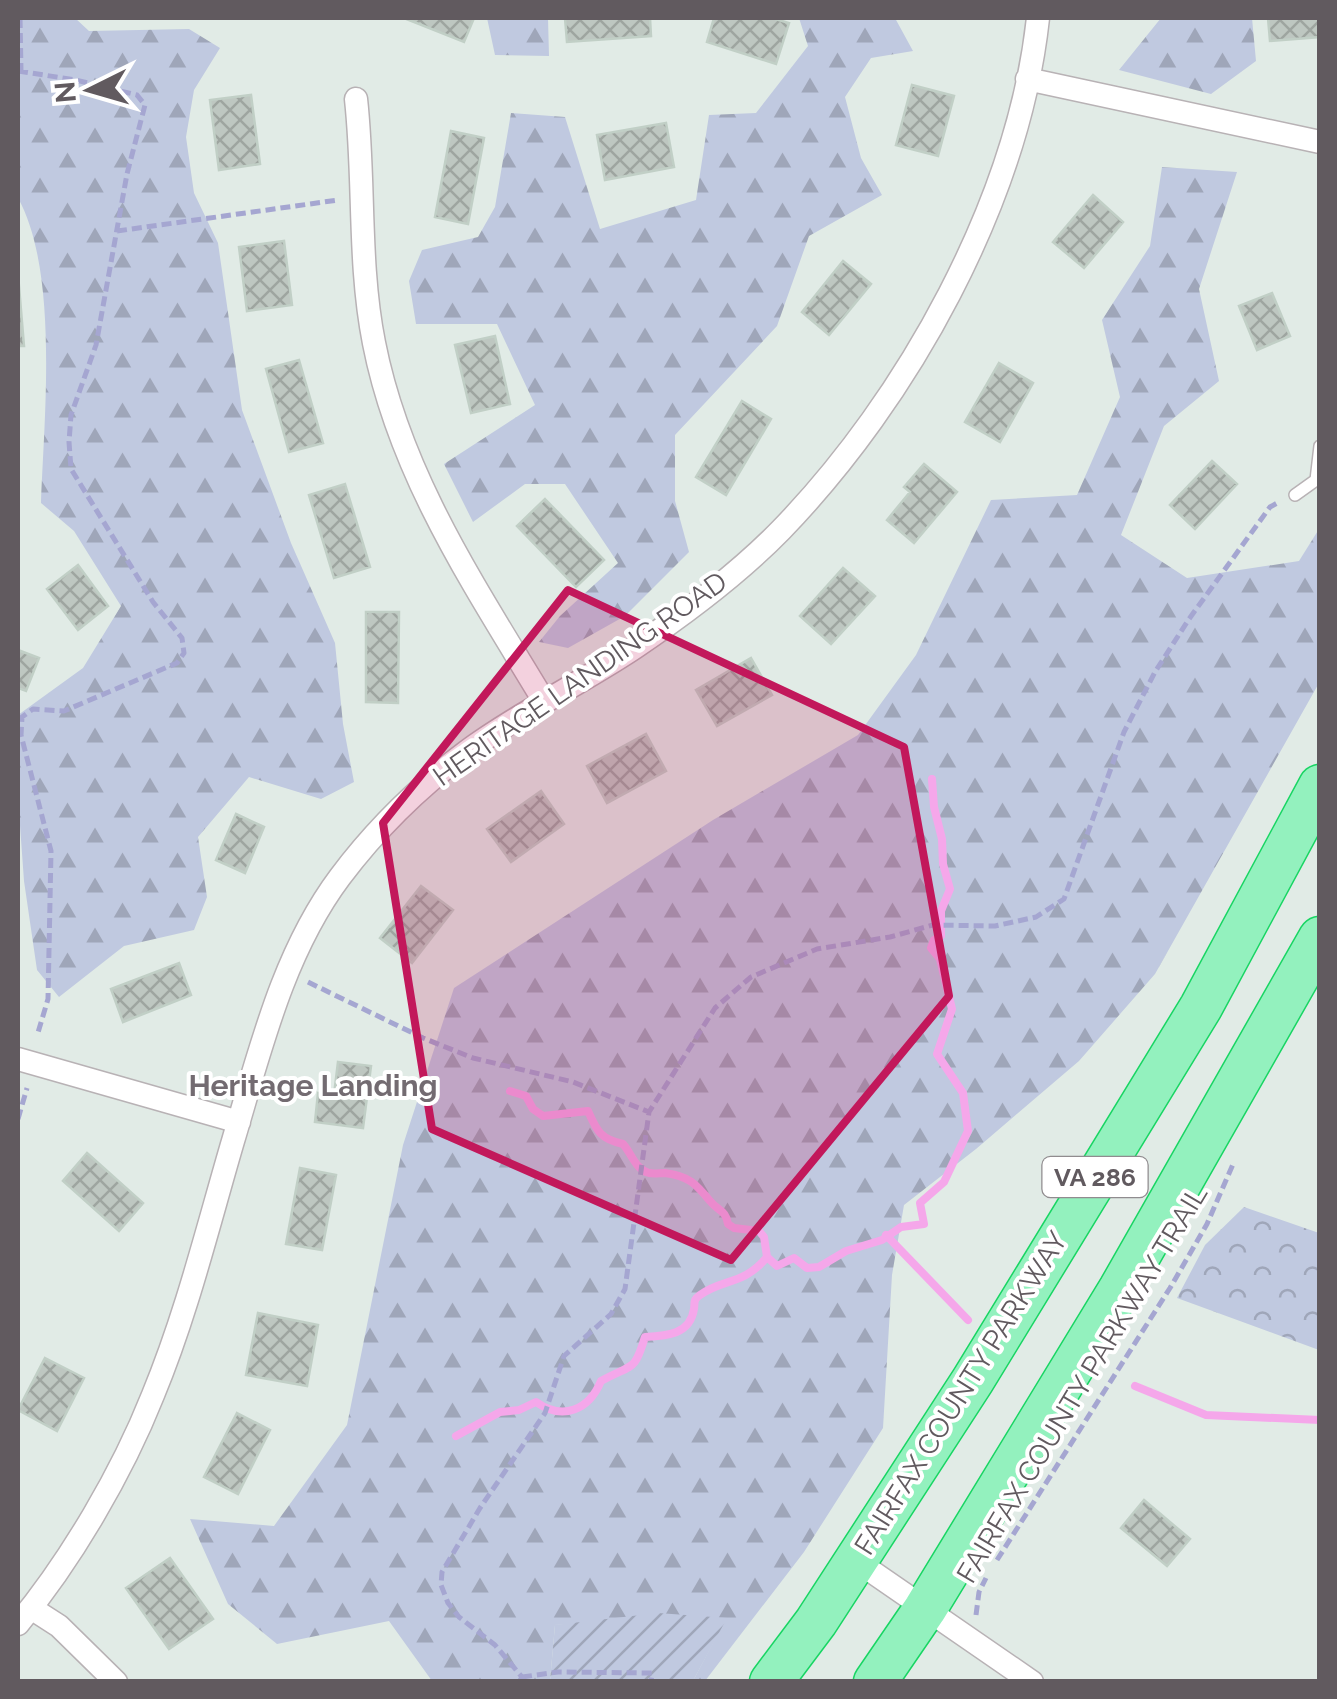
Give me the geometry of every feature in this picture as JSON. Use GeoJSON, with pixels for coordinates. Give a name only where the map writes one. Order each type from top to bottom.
{"type":"FeatureCollection","features":[{"type":"Feature","properties":{"kind":"highway","name":"FAIRFAX COUNTY PARKWAY"},"geometry":{"type":"LineString","coordinates":[[771,1682],[816,1622],[973,1380],[1202,1008],[1320,786]]}},
{"type":"Feature","properties":{"kind":"highway","name":"VA 286"},"geometry":{"type":"LineString","coordinates":[[875,1682],[925,1609],[1120,1289],[1320,938]]}},
{"type":"Feature","properties":{"kind":"street","name":"HERITAGE LANDING ROAD"},"geometry":{"type":"LineString","coordinates":[[24,1616],[114,1476],[154,1392],[290,964],[313,919],[340,878],[383,826],[428,782],[544,701],[630,651],[727,580],[781,530],[860,438],[904,373],[965,264],[1001,170],[1027,78],[1038,18]]}},
{"type":"Feature","properties":{"kind":"street"},"geometry":{"type":"LineString","coordinates":[[1027,78],[1320,142]]}},
{"type":"Feature","properties":{"kind":"street"},"geometry":{"type":"LineString","coordinates":[[356,99],[363,159],[361,198],[367,301],[382,378],[405,449],[439,526],[544,701]]}},
{"type":"Feature","properties":{"kind":"street"},"geometry":{"type":"LineString","coordinates":[[18,1059],[238,1122]]}},
{"type":"Feature","properties":{"kind":"street"},"geometry":{"type":"LineString","coordinates":[[856,1560],[1032,1682]]}},
{"type":"Feature","properties":{"kind":"street"},"geometry":{"type":"LineString","coordinates":[[24,1616],[60,1626],[116,1682]]}},
{"type":"Feature","properties":{"kind":"lane"},"geometry":{"type":"LineString","coordinates":[[1296,495],[1316,480],[1320,446]]}},
{"type":"Feature","properties":{"kind":"path"},"geometry":{"type":"LineString","coordinates":[[20,18],[19,71],[137,95],[145,106],[116,231],[96,345],[71,414],[71,468],[144,589],[182,638],[184,653],[178,663],[64,711],[34,710],[22,717],[22,735],[51,851],[48,999],[37,1036]]}},
{"type":"Feature","properties":{"kind":"path"},"geometry":{"type":"LineString","coordinates":[[116,231],[335,200]]}},
{"type":"Feature","properties":{"kind":"path"},"geometry":{"type":"LineString","coordinates":[[651,1682],[652,1673],[558,1672],[520,1679],[495,1645],[459,1618],[441,1586],[442,1572],[480,1508],[544,1414],[564,1356],[611,1314],[625,1289],[649,1112],[715,1008],[752,978],[817,949],[890,937],[933,925],[994,926],[1036,917],[1064,899],[1124,732],[1155,672],[1189,618],[1270,508],[1296,495]]}},
{"type":"Feature","properties":{"kind":"path"},"geometry":{"type":"LineString","coordinates":[[314,984],[422,1038],[472,1058],[574,1082],[649,1112]]}},
{"type":"Feature","properties":{"kind":"path"},"geometry":{"type":"LineString","coordinates":[[18,1119],[27,1088]]}},
{"type":"Feature","properties":{"kind":"path","name":"FAIRFAX COUNTY PARKWAY TRAIL"},"geometry":{"type":"LineString","coordinates":[[978,1645],[978,1592],[1170,1288],[1207,1224],[1238,1155]]}},
{"type":"Feature","properties":{"kind":"highlighted area"},"geometry":{"type":"Polygon","coordinates":[[[568,590],[904,747],[949,996],[731,1260],[432,1129],[383,823],[568,590]]]}},
{"type":"Feature","properties":{"kind":"green space"},"geometry":{"type":"Polygon","coordinates":[[[18,18],[75,18],[89,31],[189,29],[220,48],[194,90],[186,137],[194,193],[218,243],[242,410],[291,543],[335,643],[343,724],[354,782],[321,799],[249,777],[198,837],[207,897],[194,930],[124,946],[59,997],[37,970],[24,881],[18,715],[83,668],[121,606],[74,531],[41,503],[46,346],[39,265],[31,229],[18,198],[18,18]]]}},
{"type":"Feature","properties":{"kind":"green space"},"geometry":{"type":"Polygon","coordinates":[[[487,18],[548,18],[549,56],[495,55],[487,18]]]}},
{"type":"Feature","properties":{"kind":"green space"},"geometry":{"type":"Polygon","coordinates":[[[799,18],[895,18],[913,51],[871,58],[845,97],[861,158],[882,195],[809,236],[777,326],[675,435],[675,501],[689,552],[625,616],[568,648],[539,642],[560,616],[618,563],[565,484],[525,484],[473,522],[444,464],[535,405],[497,324],[416,324],[409,281],[422,250],[478,237],[495,207],[511,113],[565,117],[600,229],[696,200],[709,115],[756,113],[808,46],[799,18]]]}},
{"type":"Feature","properties":{"kind":"green space"},"geometry":{"type":"Polygon","coordinates":[[[1161,18],[1252,18],[1256,61],[1211,94],[1119,70],[1161,18]]]}},
{"type":"Feature","properties":{"kind":"green space"},"geometry":{"type":"Polygon","coordinates":[[[1162,167],[1237,172],[1199,289],[1219,381],[1164,426],[1121,535],[1187,578],[1299,561],[1319,529],[1319,683],[1155,974],[1079,1061],[904,1205],[892,1275],[883,1428],[804,1552],[705,1681],[693,1681],[726,1618],[555,1625],[550,1681],[432,1681],[389,1621],[277,1644],[228,1604],[190,1519],[274,1526],[347,1425],[403,1145],[454,988],[713,820],[858,735],[916,655],[991,500],[1077,495],[1120,397],[1102,320],[1150,246],[1162,167]]]}},
{"type":"Feature","properties":{"kind":"green space"},"geometry":{"type":"Polygon","coordinates":[[[1244,1207],[1319,1233],[1319,1350],[1177,1298],[1205,1245],[1244,1207]]]}},
{"type":"Feature","properties":{"kind":"green space"},"geometry":{"type":"Polygon","coordinates":[[[658,1613],[727,1618],[693,1681],[550,1681],[555,1625],[658,1613]]]}},
{"type":"Feature","properties":{"kind":"building"},"geometry":{"type":"Polygon","coordinates":[[[404,18],[474,18],[464,42],[404,18]]]}},
{"type":"Feature","properties":{"kind":"building"},"geometry":{"type":"Polygon","coordinates":[[[565,18],[650,18],[651,36],[567,42],[565,18]]]}},
{"type":"Feature","properties":{"kind":"building"},"geometry":{"type":"Polygon","coordinates":[[[714,18],[772,18],[789,23],[776,64],[707,42],[714,18]]]}},
{"type":"Feature","properties":{"kind":"building"},"geometry":{"type":"Polygon","coordinates":[[[1268,18],[1320,18],[1320,37],[1270,41],[1268,18]]]}},
{"type":"Feature","properties":{"kind":"building"},"geometry":{"type":"Polygon","coordinates":[[[912,85],[954,96],[938,156],[896,145],[912,85]]]}},
{"type":"Feature","properties":{"kind":"building"},"geometry":{"type":"Polygon","coordinates":[[[251,95],[260,164],[219,170],[210,100],[251,95]]]}},
{"type":"Feature","properties":{"kind":"building"},"geometry":{"type":"Polygon","coordinates":[[[666,123],[674,167],[605,180],[597,135],[666,123]]]}},
{"type":"Feature","properties":{"kind":"building"},"geometry":{"type":"Polygon","coordinates":[[[451,131],[484,138],[468,224],[435,217],[451,131]]]}},
{"type":"Feature","properties":{"kind":"building"},"geometry":{"type":"Polygon","coordinates":[[[1093,195],[1123,222],[1084,268],[1053,242],[1093,195]]]}},
{"type":"Feature","properties":{"kind":"building"},"geometry":{"type":"Polygon","coordinates":[[[284,241],[292,305],[247,311],[239,247],[284,241]]]}},
{"type":"Feature","properties":{"kind":"building"},"geometry":{"type":"Polygon","coordinates":[[[843,261],[871,284],[829,335],[802,312],[843,261]]]}},
{"type":"Feature","properties":{"kind":"building"},"geometry":{"type":"Polygon","coordinates":[[[18,274],[24,346],[18,346],[18,274]]]}},
{"type":"Feature","properties":{"kind":"building"},"geometry":{"type":"Polygon","coordinates":[[[1272,293],[1290,336],[1257,350],[1239,306],[1272,293]]]}},
{"type":"Feature","properties":{"kind":"building"},"geometry":{"type":"Polygon","coordinates":[[[495,336],[510,404],[471,413],[455,345],[495,336]]]}},
{"type":"Feature","properties":{"kind":"building"},"geometry":{"type":"Polygon","coordinates":[[[299,360],[323,443],[289,452],[266,369],[299,360]]]}},
{"type":"Feature","properties":{"kind":"building"},"geometry":{"type":"Polygon","coordinates":[[[999,363],[1033,383],[1000,442],[965,422],[999,363]]]}},
{"type":"Feature","properties":{"kind":"building"},"geometry":{"type":"Polygon","coordinates":[[[742,401],[771,419],[726,495],[696,477],[742,401]]]}},
{"type":"Feature","properties":{"kind":"building"},"geometry":{"type":"Polygon","coordinates":[[[1212,461],[1237,484],[1195,529],[1170,505],[1212,461]]]}},
{"type":"Feature","properties":{"kind":"building"},"geometry":{"type":"Polygon","coordinates":[[[924,464],[957,492],[914,543],[887,520],[910,492],[904,487],[924,464]]]}},
{"type":"Feature","properties":{"kind":"building"},"geometry":{"type":"Polygon","coordinates":[[[345,484],[370,567],[334,578],[309,495],[345,484]]]}},
{"type":"Feature","properties":{"kind":"building"},"geometry":{"type":"Polygon","coordinates":[[[545,499],[604,560],[576,587],[517,526],[545,499]]]}},
{"type":"Feature","properties":{"kind":"building"},"geometry":{"type":"Polygon","coordinates":[[[78,565],[108,606],[78,630],[47,589],[78,565]]]}},
{"type":"Feature","properties":{"kind":"building"},"geometry":{"type":"Polygon","coordinates":[[[843,568],[875,596],[831,644],[800,616],[843,568]]]}},
{"type":"Feature","properties":{"kind":"building"},"geometry":{"type":"Polygon","coordinates":[[[366,612],[399,612],[398,703],[366,702],[366,612]]]}},
{"type":"Feature","properties":{"kind":"building"},"geometry":{"type":"Polygon","coordinates":[[[18,650],[39,658],[26,691],[18,688],[18,650]]]}},
{"type":"Feature","properties":{"kind":"building"},"geometry":{"type":"Polygon","coordinates":[[[751,658],[772,695],[717,726],[696,690],[751,658]]]}},
{"type":"Feature","properties":{"kind":"building"},"geometry":{"type":"Polygon","coordinates":[[[646,734],[666,771],[607,803],[587,766],[646,734]]]}},
{"type":"Feature","properties":{"kind":"building"},"geometry":{"type":"Polygon","coordinates":[[[541,791],[564,824],[511,862],[487,829],[541,791]]]}},
{"type":"Feature","properties":{"kind":"building"},"geometry":{"type":"Polygon","coordinates":[[[236,814],[264,827],[245,873],[216,860],[236,814]]]}},
{"type":"Feature","properties":{"kind":"building"},"geometry":{"type":"Polygon","coordinates":[[[421,886],[453,910],[412,963],[380,938],[421,886]]]}},
{"type":"Feature","properties":{"kind":"building"},"geometry":{"type":"Polygon","coordinates":[[[179,963],[191,995],[123,1022],[111,989],[179,963]]]}},
{"type":"Feature","properties":{"kind":"building"},"geometry":{"type":"Polygon","coordinates":[[[338,1062],[371,1066],[363,1128],[315,1122],[318,1093],[334,1095],[338,1062]]]}},
{"type":"Feature","properties":{"kind":"building"},"geometry":{"type":"Polygon","coordinates":[[[87,1153],[143,1203],[119,1231],[63,1181],[87,1153]]]}},
{"type":"Feature","properties":{"kind":"building"},"geometry":{"type":"Polygon","coordinates":[[[300,1168],[336,1175],[322,1250],[286,1244],[300,1168]]]}},
{"type":"Feature","properties":{"kind":"building"},"geometry":{"type":"Polygon","coordinates":[[[258,1313],[318,1325],[307,1386],[246,1375],[258,1313]]]}},
{"type":"Feature","properties":{"kind":"building"},"geometry":{"type":"Polygon","coordinates":[[[45,1358],[84,1378],[57,1431],[18,1410],[45,1358]]]}},
{"type":"Feature","properties":{"kind":"building"},"geometry":{"type":"Polygon","coordinates":[[[237,1413],[270,1430],[238,1494],[204,1477],[237,1413]]]}},
{"type":"Feature","properties":{"kind":"building"},"geometry":{"type":"Polygon","coordinates":[[[1144,1500],[1190,1539],[1167,1566],[1121,1528],[1144,1500]]]}},
{"type":"Feature","properties":{"kind":"building"},"geometry":{"type":"Polygon","coordinates":[[[170,1558],[213,1619],[169,1649],[126,1588],[170,1558]]]}},
{"type":"Feature","properties":{"kind":"waterway"},"geometry":{"type":"LineString","coordinates":[[510,1091],[526,1096],[533,1109],[543,1116],[588,1111],[600,1133],[623,1144],[644,1171],[686,1179],[724,1213],[728,1224],[759,1231],[764,1237],[767,1257],[777,1266],[794,1258],[807,1268],[819,1267],[846,1251],[882,1240],[901,1227],[924,1224],[920,1203],[944,1182],[968,1131],[963,1093],[937,1054],[952,1009],[940,959],[931,948],[941,936],[941,911],[950,889],[932,779]]}},
{"type":"Feature","properties":{"kind":"waterway"},"geometry":{"type":"LineString","coordinates":[[886,1235],[968,1320]]}},
{"type":"Feature","properties":{"kind":"waterway"},"geometry":{"type":"LineString","coordinates":[[456,1436],[500,1412],[519,1410],[536,1402],[556,1411],[574,1410],[590,1399],[601,1381],[635,1362],[645,1337],[669,1335],[682,1329],[692,1318],[698,1297],[750,1273],[767,1257]]}},
{"type":"Feature","properties":{"kind":"waterway"},"geometry":{"type":"LineString","coordinates":[[1135,1386],[1206,1415],[1320,1420]]}},
{"type":"Feature","properties":{"kind":"district","name":"Heritage Landing"},"geometry":{"type":"Point","coordinates":[313,1085]}}]}
